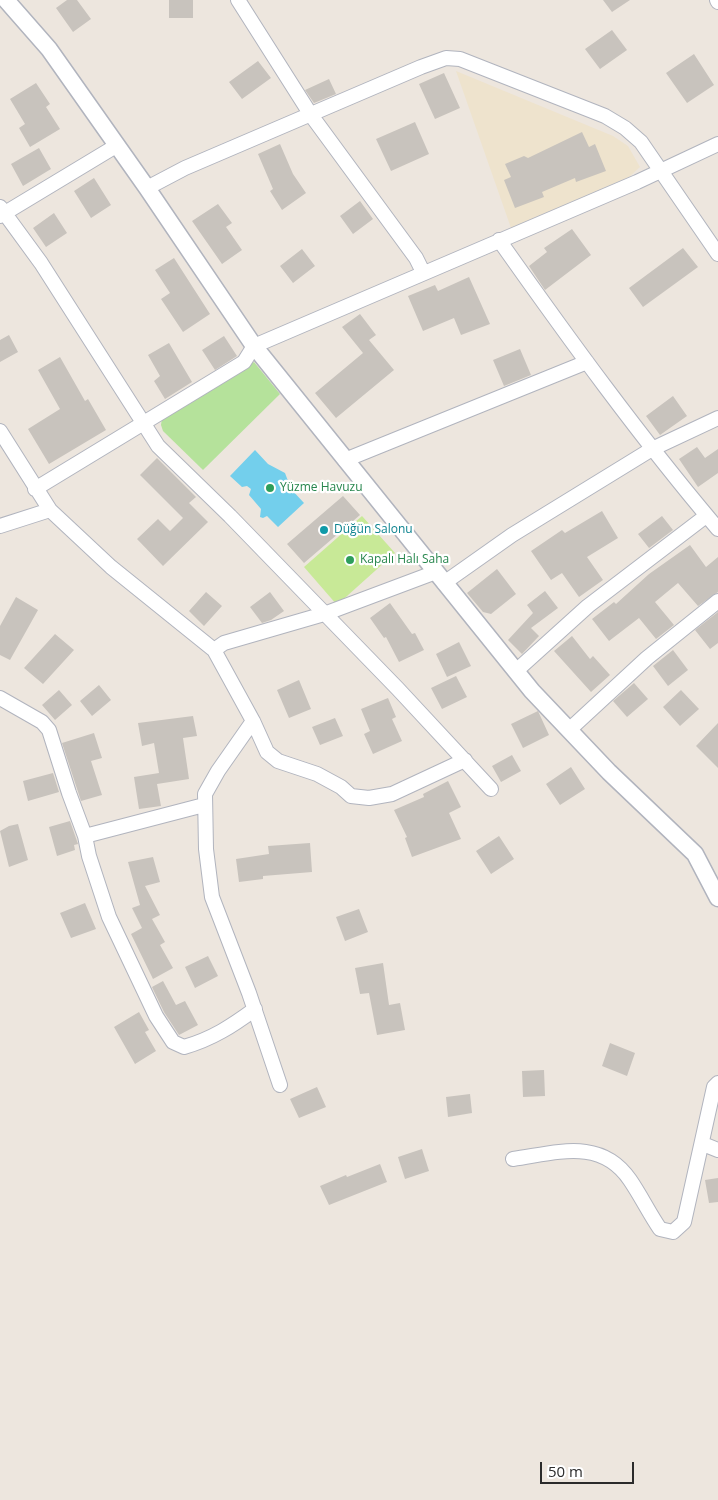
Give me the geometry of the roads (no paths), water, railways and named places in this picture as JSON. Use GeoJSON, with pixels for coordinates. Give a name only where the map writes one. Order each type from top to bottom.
{"type":"FeatureCollection","features":[{"type":"Feature","properties":{"kind":"street"},"geometry":{"type":"LineString","coordinates":[[6,0],[49,49],[147,188],[254,346],[516,671],[609,772],[695,854],[718,898]]}},
{"type":"Feature","properties":{"kind":"street"},"geometry":{"type":"LineString","coordinates":[[238,0],[311,115],[416,258],[423,272]]}},
{"type":"Feature","properties":{"kind":"street"},"geometry":{"type":"LineString","coordinates":[[147,188],[185,168],[421,67],[446,58],[460,59],[605,116],[625,128],[641,142],[662,170],[718,254]]}},
{"type":"Feature","properties":{"kind":"street"},"geometry":{"type":"LineString","coordinates":[[35,489],[142,422],[244,362],[254,346],[718,144]]}},
{"type":"Feature","properties":{"kind":"street"},"geometry":{"type":"LineString","coordinates":[[116,146],[2,212],[40,262],[158,446],[230,516],[491,789]]}},
{"type":"Feature","properties":{"kind":"street"},"geometry":{"type":"LineString","coordinates":[[499,240],[652,449],[718,529]]}},
{"type":"Feature","properties":{"kind":"street"},"geometry":{"type":"LineString","coordinates":[[345,460],[587,362]]}},
{"type":"Feature","properties":{"kind":"street"},"geometry":{"type":"LineString","coordinates":[[214,650],[224,643],[440,577],[652,449],[718,418]]}},
{"type":"Feature","properties":{"kind":"street"},"geometry":{"type":"LineString","coordinates":[[0,431],[50,510],[111,567],[214,650],[253,721],[267,752],[278,761],[317,774],[341,786],[352,796],[369,798],[392,794],[465,760]]}},
{"type":"Feature","properties":{"kind":"street"},"geometry":{"type":"LineString","coordinates":[[0,526],[50,510]]}},
{"type":"Feature","properties":{"kind":"street"},"geometry":{"type":"LineString","coordinates":[[516,671],[588,606],[706,516]]}},
{"type":"Feature","properties":{"kind":"street"},"geometry":{"type":"LineString","coordinates":[[569,730],[647,658],[718,601]]}},
{"type":"Feature","properties":{"kind":"street"},"geometry":{"type":"LineString","coordinates":[[0,698],[42,722],[49,730],[85,836],[89,856],[109,918],[156,1016],[173,1042],[184,1047],[202,1042],[230,1028],[255,1009]]}},
{"type":"Feature","properties":{"kind":"street"},"geometry":{"type":"LineString","coordinates":[[253,721],[218,771],[205,794],[206,849],[212,897],[255,1009],[280,1086]]}},
{"type":"Feature","properties":{"kind":"street"},"geometry":{"type":"LineString","coordinates":[[85,836],[204,805]]}},
{"type":"Feature","properties":{"kind":"street"},"geometry":{"type":"LineString","coordinates":[[513,1159],[584,1150],[611,1159],[629,1178],[660,1229],[673,1232],[684,1222],[703,1144],[714,1087],[718,1083]]}},
{"type":"Feature","properties":{"kind":"street"},"geometry":{"type":"LineString","coordinates":[[703,1144],[718,1150]]}},
{"type":"Feature","properties":{"kind":"water","name":"Yüzme Havuzu"},"geometry":{"type":"Polygon","coordinates":[[[255,450],[268,464],[285,473],[291,489],[304,503],[278,527],[267,516],[260,517],[261,509],[249,495],[251,489],[247,486],[242,487],[230,476],[255,450]]]}},
{"type":"Feature","properties":{"kind":"place","name":"Yüzme Havuzu"},"geometry":{"type":"Point","coordinates":[270,488]}},
{"type":"Feature","properties":{"kind":"place","name":"Düğün Salonu"},"geometry":{"type":"Point","coordinates":[324,530]}},
{"type":"Feature","properties":{"kind":"place","name":"Kapalı Halı Saha"},"geometry":{"type":"Point","coordinates":[350,560]}}]}
